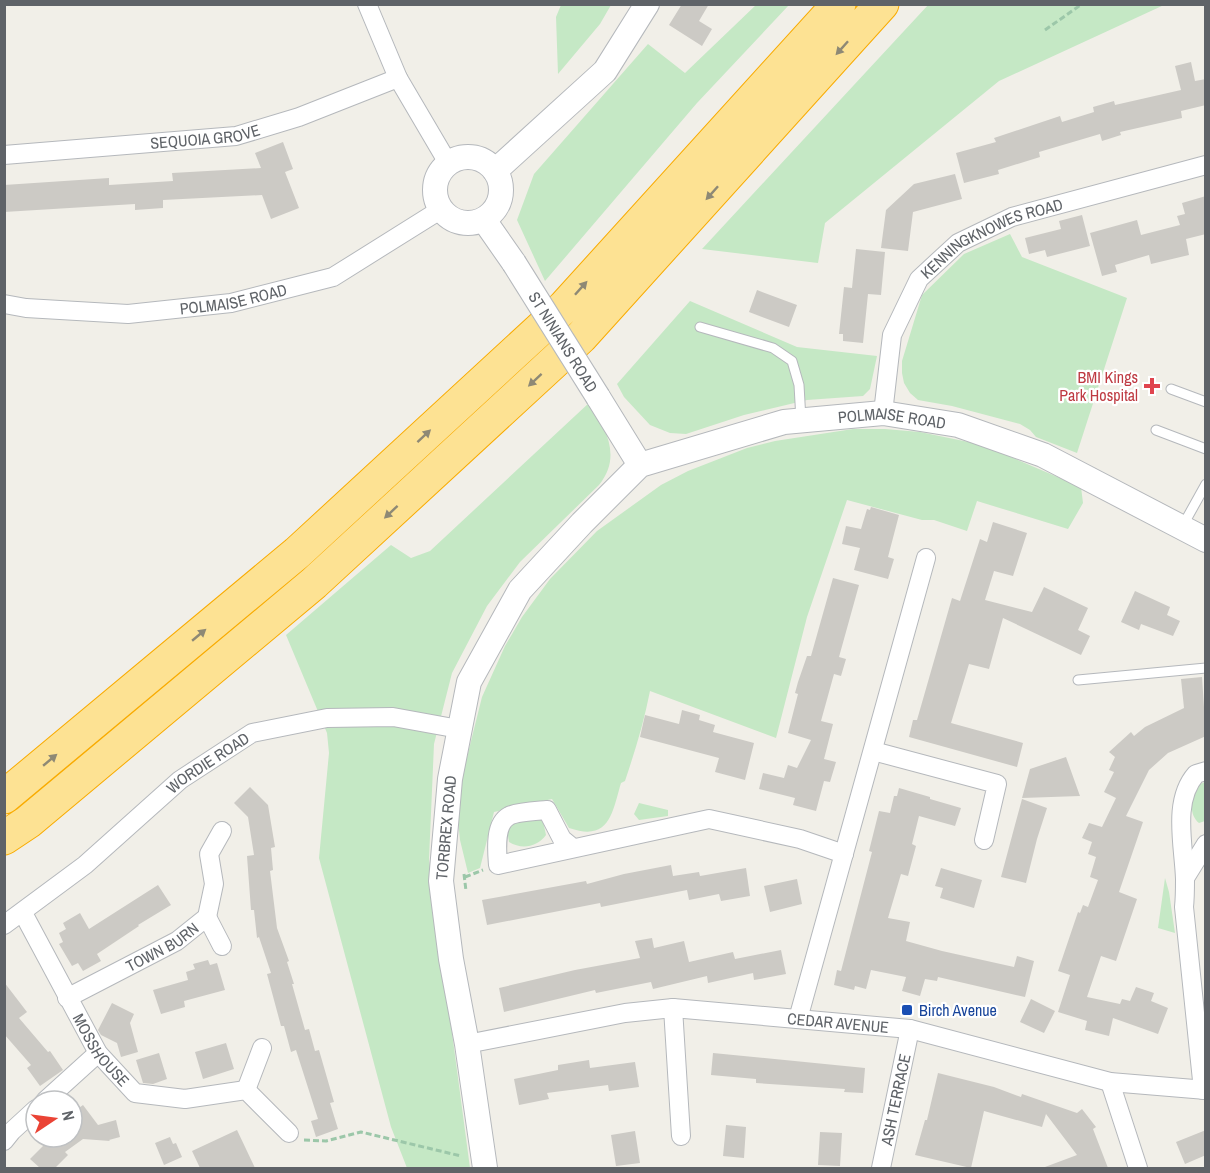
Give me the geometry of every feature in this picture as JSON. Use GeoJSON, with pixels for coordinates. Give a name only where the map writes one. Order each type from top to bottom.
{"type":"FeatureCollection","features":[{"type":"Feature","properties":{"kind":"highway"},"geometry":{"type":"LineString","coordinates":[[4,797],[297,553],[564,307],[839,4]]}},
{"type":"Feature","properties":{"kind":"highway"},"geometry":{"type":"LineString","coordinates":[[4,838],[28,822],[314,584],[581,338],[882,4]]}},
{"type":"Feature","properties":{"kind":"street"},"geometry":{"type":"LineString","coordinates":[[368,4],[398,78],[448,163]]}},
{"type":"Feature","properties":{"kind":"street"},"geometry":{"type":"LineString","coordinates":[[495,171],[605,70],[647,4]]}},
{"type":"Feature","properties":{"kind":"street","name":"SEQUOIA GROVE"},"geometry":{"type":"LineString","coordinates":[[4,155],[236,136],[299,117],[398,78]]}},
{"type":"Feature","properties":{"kind":"street"},"geometry":{"type":"LineString","coordinates":[[468,156],[488,163],[495,171],[500,181],[499,203],[493,213],[484,220],[475,223],[456,221],[440,210],[434,190],[436,179],[448,163],[468,156]]}},
{"type":"Feature","properties":{"kind":"street","name":"KENNINGKNOWES ROAD"},"geometry":{"type":"LineString","coordinates":[[883,413],[892,335],[919,279],[958,243],[1012,217],[1206,165]]}},
{"type":"Feature","properties":{"kind":"street","name":"POLMAISE ROAD"},"geometry":{"type":"LineString","coordinates":[[4,304],[26,308],[128,314],[231,303],[333,277],[440,210]]}},
{"type":"Feature","properties":{"kind":"street","name":"ST NINIANS ROAD"},"geometry":{"type":"LineString","coordinates":[[484,220],[514,263],[640,465]]}},
{"type":"Feature","properties":{"kind":"street","name":"POLMAISE ROAD"},"geometry":{"type":"LineString","coordinates":[[582,523],[640,465],[784,422],[883,413],[958,425],[1043,455],[1206,540]]}},
{"type":"Feature","properties":{"kind":"street","name":"TORBREX ROAD"},"geometry":{"type":"LineString","coordinates":[[484,1165],[441,881],[450,778],[469,682],[520,590],[582,523]]}},
{"type":"Feature","properties":{"kind":"street"},"geometry":{"type":"LineString","coordinates":[[798,1019],[926,558]]}},
{"type":"Feature","properties":{"kind":"street","name":"WORDIE ROAD"},"geometry":{"type":"LineString","coordinates":[[4,926],[85,865],[180,780],[252,733],[327,718],[393,717],[459,729]]}},
{"type":"Feature","properties":{"kind":"street"},"geometry":{"type":"LineString","coordinates":[[873,751],[997,784],[984,840]]}},
{"type":"Feature","properties":{"kind":"street"},"geometry":{"type":"LineString","coordinates":[[1204,1090],[1184,907],[1185,878],[1181,841],[1186,788],[1196,774],[1206,771]]}},
{"type":"Feature","properties":{"kind":"street"},"geometry":{"type":"LineString","coordinates":[[573,848],[709,819],[800,840],[844,854]]}},
{"type":"Feature","properties":{"kind":"street","name":"TOWN BURN"},"geometry":{"type":"LineString","coordinates":[[67,998],[177,941],[207,917],[214,884],[209,854],[222,831]]}},
{"type":"Feature","properties":{"kind":"street"},"geometry":{"type":"LineString","coordinates":[[1185,878],[1206,844]]}},
{"type":"Feature","properties":{"kind":"street","name":"MOSSHOUSE"},"geometry":{"type":"LineString","coordinates":[[22,913],[98,1053],[135,1093],[185,1099],[246,1090]]}},
{"type":"Feature","properties":{"kind":"street"},"geometry":{"type":"LineString","coordinates":[[207,917],[222,946]]}},
{"type":"Feature","properties":{"kind":"street"},"geometry":{"type":"LineString","coordinates":[[673,1008],[681,1136]]}},
{"type":"Feature","properties":{"kind":"street","name":"CEDAR AVENUE"},"geometry":{"type":"LineString","coordinates":[[467,1044],[624,1013],[673,1008],[910,1029],[1110,1082],[1204,1090]]}},
{"type":"Feature","properties":{"kind":"street","name":"ASH TERRACE"},"geometry":{"type":"LineString","coordinates":[[882,1168],[910,1029]]}},
{"type":"Feature","properties":{"kind":"street"},"geometry":{"type":"LineString","coordinates":[[262,1048],[246,1090],[289,1133]]}},
{"type":"Feature","properties":{"kind":"street"},"geometry":{"type":"LineString","coordinates":[[58,1089],[98,1053]]}},
{"type":"Feature","properties":{"kind":"street"},"geometry":{"type":"LineString","coordinates":[[1110,1082],[1138,1168]]}},
{"type":"Feature","properties":{"kind":"street"},"geometry":{"type":"LineString","coordinates":[[4,1141],[24,1120]]}},
{"type":"Feature","properties":{"kind":"lane"},"geometry":{"type":"LineString","coordinates":[[700,327],[773,348],[792,361],[799,385],[801,420]]}},
{"type":"Feature","properties":{"kind":"lane"},"geometry":{"type":"LineString","coordinates":[[1170,389],[1206,402]]}},
{"type":"Feature","properties":{"kind":"lane"},"geometry":{"type":"LineString","coordinates":[[1155,430],[1206,449]]}},
{"type":"Feature","properties":{"kind":"lane"},"geometry":{"type":"LineString","coordinates":[[1182,528],[1206,484]]}},
{"type":"Feature","properties":{"kind":"lane"},"geometry":{"type":"LineString","coordinates":[[1078,680],[1206,668]]}},
{"type":"Feature","properties":{"kind":"path"},"geometry":{"type":"LineString","coordinates":[[1046,30],[1082,4]]}},
{"type":"Feature","properties":{"kind":"path"},"geometry":{"type":"LineString","coordinates":[[289,1133],[306,1140],[326,1141],[361,1132],[484,1165]]}},
{"type":"Feature","properties":{"kind":"green space"},"geometry":{"type":"Polygon","coordinates":[[[757,4],[789,5],[697,103],[545,281],[517,220],[534,174],[648,44],[685,73],[757,4]]]}},
{"type":"Feature","properties":{"kind":"green space"},"geometry":{"type":"Polygon","coordinates":[[[929,4],[1164,5],[999,81],[825,223],[818,263],[702,249],[929,4]]]}},
{"type":"Feature","properties":{"kind":"green space"},"geometry":{"type":"Polygon","coordinates":[[[561,5],[611,5],[600,24],[558,74],[556,17],[561,5]]]}},
{"type":"Feature","properties":{"kind":"green space"},"geometry":{"type":"Polygon","coordinates":[[[1010,234],[1022,257],[1127,298],[1077,453],[1036,437],[1020,424],[952,406],[918,400],[904,383],[902,361],[922,295],[964,254],[1010,234]]]}},
{"type":"Feature","properties":{"kind":"green space"},"geometry":{"type":"Polygon","coordinates":[[[690,301],[797,347],[877,356],[870,389],[863,396],[807,400],[744,415],[686,434],[670,433],[650,425],[624,397],[617,384],[690,301]]]}},
{"type":"Feature","properties":{"kind":"green space"},"geometry":{"type":"Polygon","coordinates":[[[590,402],[609,443],[610,464],[606,474],[599,485],[520,562],[487,606],[452,673],[434,744],[429,860],[470,1168],[407,1168],[391,1127],[319,858],[329,753],[327,733],[286,635],[391,545],[411,558],[430,551],[590,402]]]}},
{"type":"Feature","properties":{"kind":"green space"},"geometry":{"type":"Polygon","coordinates":[[[853,429],[920,432],[983,445],[1081,487],[1083,503],[1068,529],[977,501],[967,531],[934,520],[922,520],[847,500],[807,617],[776,738],[650,691],[629,770],[625,781],[621,783],[611,814],[601,828],[583,831],[569,828],[552,799],[494,812],[480,868],[468,873],[458,820],[462,777],[482,697],[505,646],[522,617],[550,579],[597,531],[661,485],[688,471],[747,448],[775,441],[853,429]]]}},
{"type":"Feature","properties":{"kind":"green space"},"geometry":{"type":"Polygon","coordinates":[[[1205,782],[1205,821],[1199,823],[1193,815],[1192,799],[1198,785],[1205,782]]]}},
{"type":"Feature","properties":{"kind":"green space"},"geometry":{"type":"Polygon","coordinates":[[[639,803],[668,810],[668,816],[639,820],[634,814],[639,803]]]}},
{"type":"Feature","properties":{"kind":"green space"},"geometry":{"type":"Polygon","coordinates":[[[539,819],[543,821],[546,835],[542,839],[529,846],[519,846],[509,842],[507,830],[515,822],[539,819]]]}},
{"type":"Feature","properties":{"kind":"green space"},"geometry":{"type":"Polygon","coordinates":[[[1165,878],[1169,892],[1175,933],[1158,928],[1165,878]]]}},
{"type":"Feature","properties":{"kind":"building"},"geometry":{"type":"Polygon","coordinates":[[[682,4],[709,4],[699,21],[712,29],[702,46],[669,25],[682,4]]]}},
{"type":"Feature","properties":{"kind":"building"},"geometry":{"type":"Polygon","coordinates":[[[1191,62],[1195,81],[1206,79],[1206,105],[1181,111],[1182,118],[1120,132],[1121,135],[1102,141],[1100,134],[1039,152],[1040,157],[998,170],[999,174],[964,183],[956,153],[996,142],[994,138],[1060,116],[1062,122],[1094,112],[1093,107],[1114,101],[1115,105],[1181,90],[1175,66],[1191,62]]]}},
{"type":"Feature","properties":{"kind":"building"},"geometry":{"type":"Polygon","coordinates":[[[283,142],[293,169],[285,172],[299,208],[271,219],[262,195],[163,200],[163,208],[135,210],[135,204],[4,212],[4,185],[109,178],[109,185],[173,181],[172,173],[261,168],[255,153],[283,142]]]}},
{"type":"Feature","properties":{"kind":"building"},"geometry":{"type":"Polygon","coordinates":[[[955,174],[962,199],[913,212],[908,251],[881,248],[886,210],[914,184],[955,174]]]}},
{"type":"Feature","properties":{"kind":"building"},"geometry":{"type":"Polygon","coordinates":[[[1206,196],[1206,234],[1186,239],[1189,255],[1151,264],[1149,255],[1115,265],[1117,272],[1102,276],[1090,233],[1137,220],[1141,235],[1180,225],[1177,216],[1185,214],[1182,203],[1206,196]]]}},
{"type":"Feature","properties":{"kind":"building"},"geometry":{"type":"Polygon","coordinates":[[[1082,215],[1090,246],[1047,257],[1045,250],[1029,254],[1025,238],[1061,229],[1059,221],[1082,215]]]}},
{"type":"Feature","properties":{"kind":"building"},"geometry":{"type":"Polygon","coordinates":[[[856,249],[885,252],[881,295],[868,294],[863,343],[843,341],[843,334],[839,334],[844,287],[852,288],[856,249]]]}},
{"type":"Feature","properties":{"kind":"building"},"geometry":{"type":"Polygon","coordinates":[[[757,290],[797,305],[789,327],[749,312],[757,290]]]}},
{"type":"Feature","properties":{"kind":"building"},"geometry":{"type":"Polygon","coordinates":[[[871,507],[899,515],[888,557],[894,559],[888,579],[854,570],[860,548],[842,544],[846,526],[861,529],[867,509],[870,510],[871,507]]]}},
{"type":"Feature","properties":{"kind":"building"},"geometry":{"type":"Polygon","coordinates":[[[993,522],[1027,533],[1013,576],[994,571],[985,600],[1032,612],[1044,587],[1088,608],[1078,630],[1090,636],[1081,655],[1003,618],[989,669],[969,664],[951,723],[1023,743],[1017,767],[909,737],[913,720],[917,720],[952,598],[960,601],[980,539],[987,542],[993,522]]]}},
{"type":"Feature","properties":{"kind":"building"},"geometry":{"type":"Polygon","coordinates":[[[833,578],[859,585],[839,657],[846,659],[841,676],[834,674],[821,721],[833,724],[824,759],[836,762],[830,782],[824,781],[816,811],[793,805],[795,798],[759,789],[763,773],[784,778],[788,765],[797,768],[811,740],[788,733],[798,694],[795,693],[798,682],[807,656],[811,656],[833,578]]]}},
{"type":"Feature","properties":{"kind":"building"},"geometry":{"type":"Polygon","coordinates":[[[1135,591],[1170,607],[1167,615],[1180,621],[1173,636],[1141,624],[1139,630],[1121,622],[1135,591]]]}},
{"type":"Feature","properties":{"kind":"building"},"geometry":{"type":"Polygon","coordinates":[[[1202,677],[1204,707],[1206,707],[1206,736],[1168,753],[1149,770],[1126,816],[1143,822],[1119,892],[1137,899],[1116,961],[1101,956],[1087,997],[1120,1004],[1122,999],[1130,1001],[1136,987],[1154,993],[1151,1001],[1168,1008],[1158,1034],[1113,1018],[1109,1036],[1085,1030],[1087,1021],[1058,1012],[1070,975],[1058,971],[1078,912],[1080,913],[1083,905],[1088,907],[1098,880],[1090,877],[1096,857],[1088,854],[1092,842],[1082,838],[1089,823],[1102,827],[1116,798],[1104,792],[1114,772],[1109,770],[1115,757],[1109,752],[1131,732],[1134,736],[1145,727],[1184,708],[1181,679],[1202,677]]]}},
{"type":"Feature","properties":{"kind":"building"},"geometry":{"type":"Polygon","coordinates":[[[682,710],[700,715],[699,720],[715,725],[713,732],[754,743],[745,780],[715,772],[719,758],[640,737],[645,715],[679,724],[682,710]]]}},
{"type":"Feature","properties":{"kind":"building"},"geometry":{"type":"Polygon","coordinates":[[[1066,757],[1080,796],[1022,798],[1030,769],[1066,757]]]}},
{"type":"Feature","properties":{"kind":"building"},"geometry":{"type":"Polygon","coordinates":[[[250,787],[268,805],[275,847],[271,848],[273,870],[270,871],[277,928],[289,961],[287,962],[294,984],[292,984],[305,1030],[309,1029],[315,1051],[319,1050],[334,1102],[330,1103],[338,1129],[316,1137],[311,1121],[318,1119],[296,1050],[291,1052],[284,1026],[281,1026],[267,974],[271,973],[259,937],[257,938],[254,910],[251,910],[247,856],[254,855],[248,817],[234,803],[250,787]]]}},
{"type":"Feature","properties":{"kind":"building"},"geometry":{"type":"Polygon","coordinates":[[[899,788],[961,808],[955,826],[919,816],[912,844],[916,846],[908,876],[901,874],[888,918],[910,922],[906,941],[1014,967],[1017,956],[1034,961],[1025,997],[938,977],[937,981],[925,979],[920,996],[902,991],[906,977],[871,970],[866,989],[855,986],[854,990],[834,985],[837,970],[841,971],[872,852],[869,851],[879,811],[890,813],[894,796],[897,796],[899,788]]]}},
{"type":"Feature","properties":{"kind":"building"},"geometry":{"type":"Polygon","coordinates":[[[1022,799],[1047,808],[1026,883],[1001,877],[1022,799]]]}},
{"type":"Feature","properties":{"kind":"building"},"geometry":{"type":"Polygon","coordinates":[[[671,865],[673,876],[699,872],[700,876],[746,868],[750,896],[721,901],[719,894],[689,900],[687,890],[601,907],[600,903],[487,925],[482,900],[586,881],[587,884],[671,865]]]}},
{"type":"Feature","properties":{"kind":"building"},"geometry":{"type":"Polygon","coordinates":[[[941,868],[982,880],[974,908],[940,898],[943,888],[935,886],[941,868]]]}},
{"type":"Feature","properties":{"kind":"building"},"geometry":{"type":"Polygon","coordinates":[[[797,879],[802,904],[770,912],[764,886],[797,879]]]}},
{"type":"Feature","properties":{"kind":"building"},"geometry":{"type":"Polygon","coordinates":[[[158,885],[171,905],[97,954],[101,961],[83,971],[78,963],[72,966],[59,944],[63,942],[59,933],[66,929],[63,923],[80,913],[89,929],[158,885]]]}},
{"type":"Feature","properties":{"kind":"building"},"geometry":{"type":"Polygon","coordinates":[[[652,938],[654,948],[684,941],[689,962],[733,952],[735,959],[781,950],[786,974],[754,980],[753,973],[708,983],[707,976],[653,989],[651,982],[596,993],[595,990],[504,1012],[499,988],[640,958],[635,941],[652,938]]]}},
{"type":"Feature","properties":{"kind":"building"},"geometry":{"type":"Polygon","coordinates":[[[208,960],[210,965],[217,963],[225,990],[184,1001],[185,1007],[161,1014],[153,990],[188,980],[186,972],[195,969],[193,964],[208,960]]]}},
{"type":"Feature","properties":{"kind":"building"},"geometry":{"type":"Polygon","coordinates":[[[4,982],[27,1012],[19,1018],[48,1052],[50,1051],[63,1070],[40,1086],[27,1068],[31,1065],[4,1034],[4,982]]]}},
{"type":"Feature","properties":{"kind":"building"},"geometry":{"type":"Polygon","coordinates":[[[1031,999],[1055,1011],[1044,1033],[1020,1022],[1031,999]]]}},
{"type":"Feature","properties":{"kind":"building"},"geometry":{"type":"Polygon","coordinates":[[[112,1003],[134,1014],[130,1023],[138,1052],[121,1057],[117,1043],[101,1035],[98,1030],[112,1003]]]}},
{"type":"Feature","properties":{"kind":"building"},"geometry":{"type":"Polygon","coordinates":[[[226,1043],[234,1069],[203,1079],[195,1052],[226,1043]]]}},
{"type":"Feature","properties":{"kind":"building"},"geometry":{"type":"Polygon","coordinates":[[[159,1053],[167,1079],[153,1084],[143,1083],[136,1060],[159,1053]]]}},
{"type":"Feature","properties":{"kind":"building"},"geometry":{"type":"Polygon","coordinates":[[[713,1053],[865,1068],[863,1093],[844,1092],[845,1089],[756,1083],[756,1079],[711,1075],[713,1053]]]}},
{"type":"Feature","properties":{"kind":"building"},"geometry":{"type":"Polygon","coordinates":[[[589,1060],[590,1068],[635,1062],[639,1087],[609,1091],[608,1085],[547,1093],[549,1099],[519,1105],[514,1079],[558,1070],[558,1065],[589,1060]]]}},
{"type":"Feature","properties":{"kind":"building"},"geometry":{"type":"Polygon","coordinates":[[[938,1073],[994,1087],[1021,1097],[1022,1094],[1077,1113],[1082,1109],[1096,1127],[1093,1129],[1108,1168],[1046,1168],[1077,1155],[1046,1114],[1042,1127],[984,1111],[971,1168],[915,1155],[925,1120],[927,1120],[938,1073]]]}},
{"type":"Feature","properties":{"kind":"building"},"geometry":{"type":"Polygon","coordinates":[[[84,1106],[98,1125],[116,1120],[120,1137],[110,1141],[84,1139],[84,1106]]]}},
{"type":"Feature","properties":{"kind":"building"},"geometry":{"type":"Polygon","coordinates":[[[726,1125],[746,1127],[744,1158],[723,1156],[726,1125]]]}},
{"type":"Feature","properties":{"kind":"building"},"geometry":{"type":"Polygon","coordinates":[[[237,1130],[255,1168],[200,1168],[192,1151],[237,1130]]]}},
{"type":"Feature","properties":{"kind":"building"},"geometry":{"type":"Polygon","coordinates":[[[1206,1130],[1206,1155],[1185,1164],[1176,1142],[1206,1130]]]}},
{"type":"Feature","properties":{"kind":"building"},"geometry":{"type":"Polygon","coordinates":[[[635,1131],[640,1163],[616,1166],[611,1135],[635,1131]]]}},
{"type":"Feature","properties":{"kind":"building"},"geometry":{"type":"Polygon","coordinates":[[[820,1132],[842,1133],[840,1166],[818,1165],[820,1132]]]}},
{"type":"Feature","properties":{"kind":"building"},"geometry":{"type":"Polygon","coordinates":[[[170,1137],[173,1144],[176,1143],[182,1157],[164,1165],[155,1143],[170,1137]]]}},
{"type":"Feature","properties":{"kind":"building"},"geometry":{"type":"Polygon","coordinates":[[[40,1149],[69,1149],[65,1152],[68,1155],[55,1168],[40,1168],[30,1159],[40,1149]]]}},
{"type":"Feature","properties":{"kind":"place","name":"BMI Kings Park Hospital"},"geometry":{"type":"Point","coordinates":[1152,386]}},
{"type":"Feature","properties":{"kind":"place","name":"Birch Avenue"},"geometry":{"type":"Point","coordinates":[907,1010]}}]}
